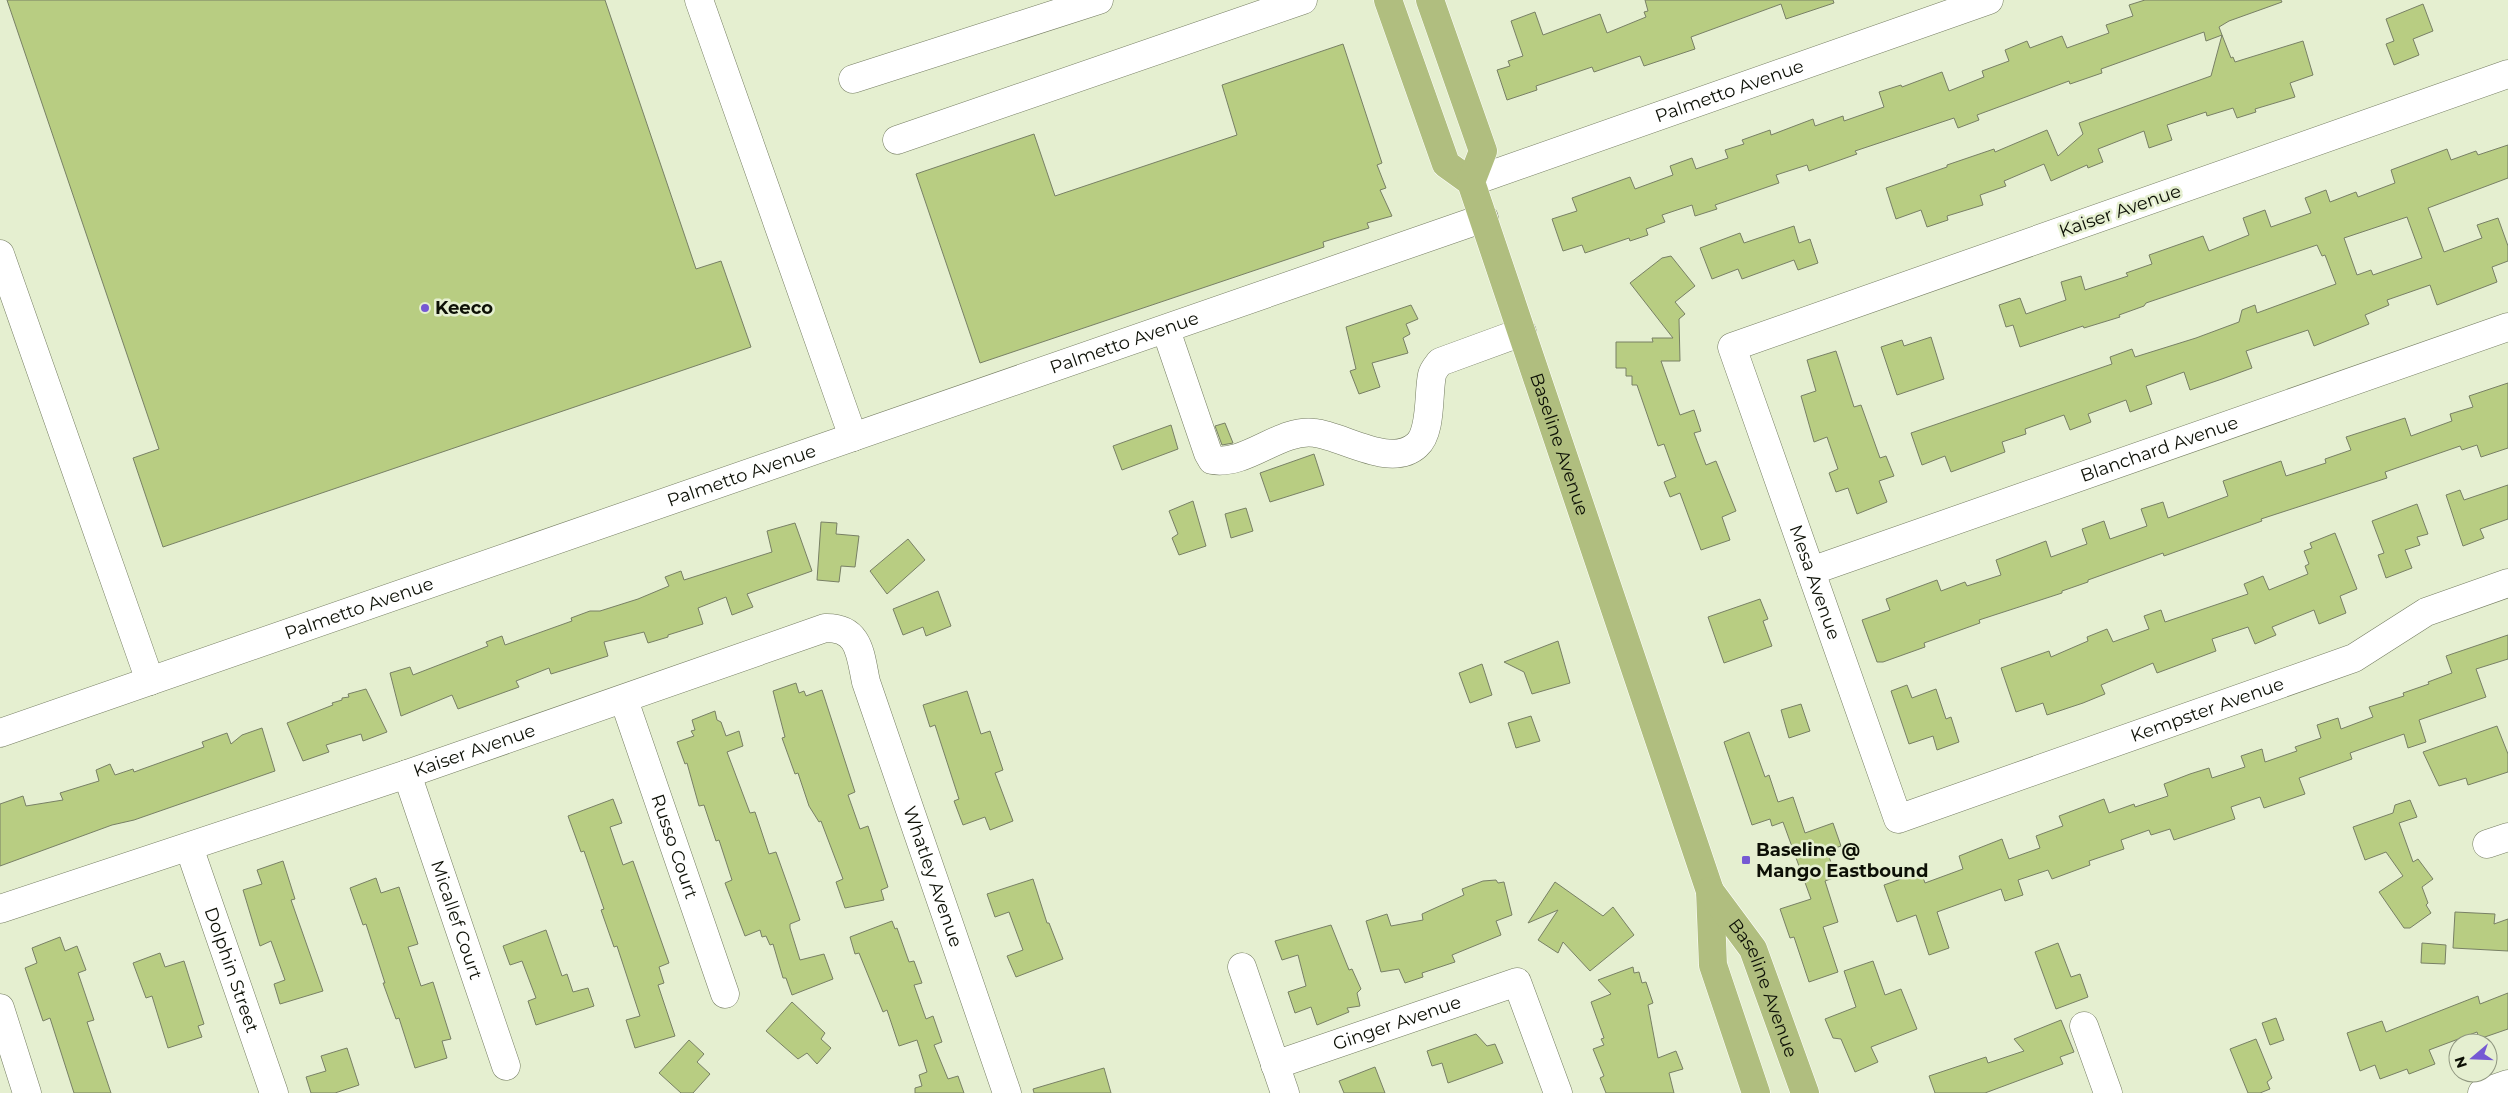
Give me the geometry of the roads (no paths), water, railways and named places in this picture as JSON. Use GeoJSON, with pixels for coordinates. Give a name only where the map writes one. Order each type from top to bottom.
{"type":"FeatureCollection","features":[{"type":"Feature","properties":{"kind":"main road"},"geometry":{"type":"LineString","coordinates":[[1388,0],[1446,164],[1471,182],[1483,151],[1430,0]]}},
{"type":"Feature","properties":{"kind":"main road","name":"Baseline Avenue"},"geometry":{"type":"LineString","coordinates":[[1471,182],[1710,890],[1713,965],[1756,1093]]}},
{"type":"Feature","properties":{"kind":"main road","name":"Baseline Avenue"},"geometry":{"type":"LineString","coordinates":[[1710,890],[1753,949],[1805,1093]]}},
{"type":"Feature","properties":{"kind":"street"},"geometry":{"type":"LineString","coordinates":[[699,0],[853,437]]}},
{"type":"Feature","properties":{"kind":"street"},"geometry":{"type":"LineString","coordinates":[[852,79],[1099,0]]}},
{"type":"Feature","properties":{"kind":"street"},"geometry":{"type":"LineString","coordinates":[[897,140],[1303,0]]}},
{"type":"Feature","properties":{"kind":"street","name":"Palmetto Avenue"},"geometry":{"type":"LineString","coordinates":[[1471,182],[1988,0]]}},
{"type":"Feature","properties":{"kind":"street","name":"Kaiser Avenue"},"geometry":{"type":"LineString","coordinates":[[1732,347],[2508,74]]}},
{"type":"Feature","properties":{"kind":"street","name":"Palmetto Avenue"},"geometry":{"type":"LineString","coordinates":[[0,733],[1166,330],[1484,218]]}},
{"type":"Feature","properties":{"kind":"street"},"geometry":{"type":"LineString","coordinates":[[0,254],[150,681]]}},
{"type":"Feature","properties":{"kind":"street","name":"Blanchard Avenue"},"geometry":{"type":"LineString","coordinates":[[1812,572],[2508,327]]}},
{"type":"Feature","properties":{"kind":"street"},"geometry":{"type":"LineString","coordinates":[[1166,330],[1208,453],[1212,460],[1218,461],[1240,456],[1299,434],[1314,433],[1390,454],[1405,452],[1418,445],[1424,430],[1430,405],[1432,373],[1440,362],[1522,332]]}},
{"type":"Feature","properties":{"kind":"street","name":"Mesa Avenue"},"geometry":{"type":"LineString","coordinates":[[1732,347],[1898,819]]}},
{"type":"Feature","properties":{"kind":"street","name":"Kempster Avenue"},"geometry":{"type":"LineString","coordinates":[[1898,819],[2354,658],[2426,612],[2508,583]]}},
{"type":"Feature","properties":{"kind":"street","name":"Kaiser Avenue"},"geometry":{"type":"LineString","coordinates":[[0,909],[407,774],[624,700],[825,628],[836,628],[849,633],[857,644],[861,659]]}},
{"type":"Feature","properties":{"kind":"street","name":"Whatley Avenue"},"geometry":{"type":"LineString","coordinates":[[861,659],[866,682],[1007,1093]]}},
{"type":"Feature","properties":{"kind":"street","name":"Russo Court"},"geometry":{"type":"LineString","coordinates":[[624,700],[726,994]]}},
{"type":"Feature","properties":{"kind":"street","name":"Micallef Court"},"geometry":{"type":"LineString","coordinates":[[407,774],[506,1066]]}},
{"type":"Feature","properties":{"kind":"street","name":"Dolphin Street"},"geometry":{"type":"LineString","coordinates":[[188,847],[274,1093]]}},
{"type":"Feature","properties":{"kind":"street"},"geometry":{"type":"LineString","coordinates":[[1242,968],[1285,1093]]}},
{"type":"Feature","properties":{"kind":"street","name":"Ginger Avenue"},"geometry":{"type":"LineString","coordinates":[[1275,1066],[1517,982],[1558,1093]]}},
{"type":"Feature","properties":{"kind":"street"},"geometry":{"type":"LineString","coordinates":[[0,1008],[28,1093]]}},
{"type":"Feature","properties":{"kind":"street"},"geometry":{"type":"LineString","coordinates":[[2084,1026],[2108,1093]]}},
{"type":"Feature","properties":{"kind":"place","name":"Keeco"},"geometry":{"type":"Point","coordinates":[425,308]}},
{"type":"Feature","properties":{"kind":"place","name":"Baseline @ Mango Eastbound"},"geometry":{"type":"Point","coordinates":[1746,860]}}]}
